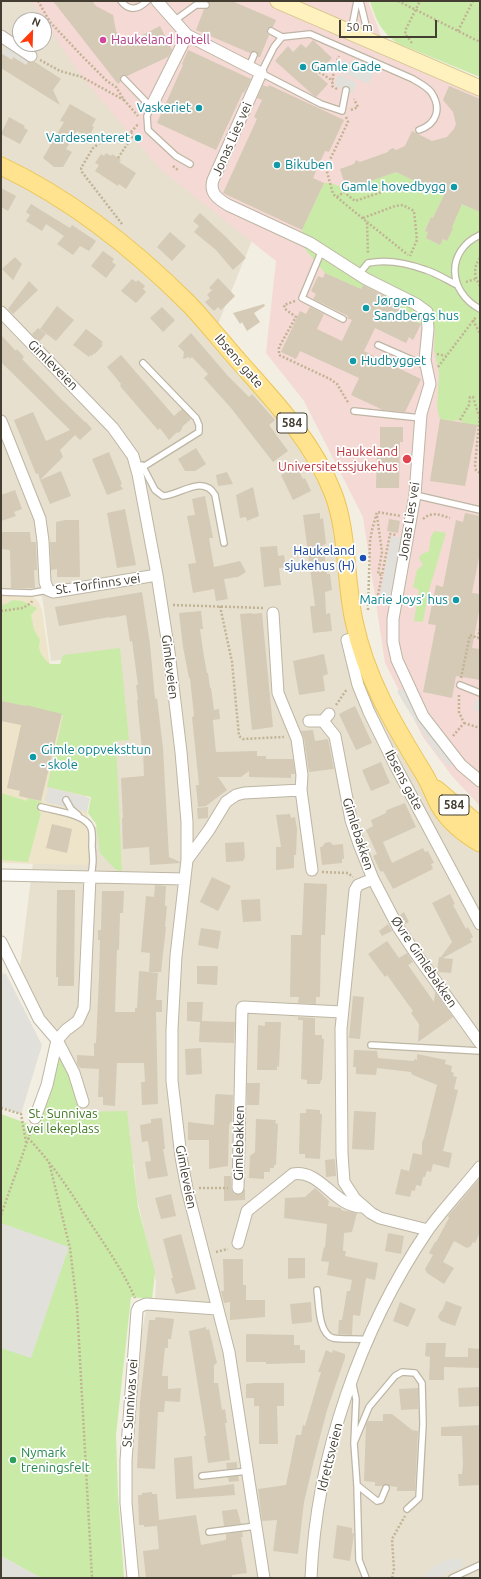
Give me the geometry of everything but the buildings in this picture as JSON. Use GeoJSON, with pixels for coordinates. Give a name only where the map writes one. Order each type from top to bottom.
{"type":"FeatureCollection","features":[{"type":"Feature","properties":{"kind":"main road","name":"Ibsens gate"},"geometry":{"type":"LineString","coordinates":[[1,166],[36,184],[82,212],[132,252],[189,305],[278,406],[301,435],[321,465],[334,496],[341,529],[354,622],[371,679],[384,708],[430,783],[439,805],[448,817],[466,835],[480,843]]}},
{"type":"Feature","properties":{"kind":"main road","name":"Ibsens gate"},"geometry":{"type":"LineString","coordinates":[[430,783],[480,826]]}},
{"type":"Feature","properties":{"kind":"street"},"geometry":{"type":"LineString","coordinates":[[157,1],[176,19],[187,35],[261,73]]}},
{"type":"Feature","properties":{"kind":"street"},"geometry":{"type":"LineString","coordinates":[[278,1],[480,88]]}},
{"type":"Feature","properties":{"kind":"street"},"geometry":{"type":"LineString","coordinates":[[152,107],[187,35]]}},
{"type":"Feature","properties":{"kind":"street"},"geometry":{"type":"LineString","coordinates":[[1,36],[16,49],[31,56]]}},
{"type":"Feature","properties":{"kind":"street","name":"Jonas Lies vei"},"geometry":{"type":"LineString","coordinates":[[261,73],[216,174],[211,188],[214,194],[228,205],[323,250],[359,274],[416,304],[427,312],[428,329],[425,360],[431,369],[430,384],[421,418],[415,495],[393,619],[393,642],[397,660],[423,716],[461,765],[480,781]]}},
{"type":"Feature","properties":{"kind":"street","name":"Gimleveien"},"geometry":{"type":"LineString","coordinates":[[1,312],[113,428],[133,456],[138,474],[157,575],[169,652],[181,752],[186,822],[187,860],[174,985],[171,1049],[172,1080],[178,1134],[186,1182],[229,1352],[264,1578]]}},
{"type":"Feature","properties":{"kind":"street","name":"St. Torfinns vei"},"geometry":{"type":"LineString","coordinates":[[1,421],[40,519],[43,540],[44,582],[48,590],[53,592],[157,575]]}},
{"type":"Feature","properties":{"kind":"street"},"geometry":{"type":"LineString","coordinates":[[273,613],[278,693],[294,734],[302,775],[301,790],[312,870]]}},
{"type":"Feature","properties":{"kind":"street","name":"Ibsens gate"},"geometry":{"type":"LineString","coordinates":[[359,638],[347,640],[357,679],[369,712],[480,924]]}},
{"type":"Feature","properties":{"kind":"street"},"geometry":{"type":"LineString","coordinates":[[309,721],[326,717]]}},
{"type":"Feature","properties":{"kind":"street","name":"Gimlebakken"},"geometry":{"type":"LineString","coordinates":[[326,717],[334,736],[351,820],[373,879],[358,885],[355,890],[342,1012],[341,1113],[344,1182],[355,1199],[380,1218],[428,1230]]}},
{"type":"Feature","properties":{"kind":"street"},"geometry":{"type":"LineString","coordinates":[[187,860],[209,830],[226,802],[236,795],[244,793],[301,790]]}},
{"type":"Feature","properties":{"kind":"street"},"geometry":{"type":"LineString","coordinates":[[1,875],[185,879]]}},
{"type":"Feature","properties":{"kind":"street"},"geometry":{"type":"LineString","coordinates":[[35,1118],[47,1085],[57,1040],[66,1030],[78,1021],[84,1008],[90,877]]}},
{"type":"Feature","properties":{"kind":"street","name":"Øvre Gimlebakken"},"geometry":{"type":"LineString","coordinates":[[373,879],[398,927],[480,1043]]}},
{"type":"Feature","properties":{"kind":"street"},"geometry":{"type":"LineString","coordinates":[[1,943],[39,1019],[57,1040],[74,1073],[83,1102]]}},
{"type":"Feature","properties":{"kind":"street","name":"Gimlebakken"},"geometry":{"type":"LineString","coordinates":[[238,1188],[242,1008],[342,1012]]}},
{"type":"Feature","properties":{"kind":"street","name":"Idrettsveien"},"geometry":{"type":"LineString","coordinates":[[311,1578],[320,1501],[336,1430],[352,1381],[368,1340],[394,1285],[428,1230],[480,1167]]}},
{"type":"Feature","properties":{"kind":"street","name":"Gimlebakken"},"geometry":{"type":"LineString","coordinates":[[238,1243],[251,1206],[293,1174],[300,1173],[307,1175],[351,1205],[364,1207]]}},
{"type":"Feature","properties":{"kind":"street"},"geometry":{"type":"LineString","coordinates":[[139,1307],[146,1304],[217,1309]]}},
{"type":"Feature","properties":{"kind":"street","name":"St. Sunnivas vei"},"geometry":{"type":"LineString","coordinates":[[133,1578],[126,1503],[126,1460],[137,1311],[139,1307]]}},
{"type":"Feature","properties":{"kind":"lane"},"geometry":{"type":"LineString","coordinates":[[121,1],[131,9],[140,7],[147,1]]}},
{"type":"Feature","properties":{"kind":"lane"},"geometry":{"type":"LineString","coordinates":[[350,32],[359,1]]}},
{"type":"Feature","properties":{"kind":"lane"},"geometry":{"type":"LineString","coordinates":[[359,1],[369,40]]}},
{"type":"Feature","properties":{"kind":"lane"},"geometry":{"type":"LineString","coordinates":[[176,19],[196,5],[206,5]]}},
{"type":"Feature","properties":{"kind":"lane"},"geometry":{"type":"LineString","coordinates":[[271,31],[282,37],[310,34],[413,79],[428,89],[436,102],[437,112],[433,121],[427,127],[419,130]]}},
{"type":"Feature","properties":{"kind":"lane"},"geometry":{"type":"LineString","coordinates":[[282,37],[274,47],[261,73],[321,104],[342,111],[346,90]]}},
{"type":"Feature","properties":{"kind":"lane"},"geometry":{"type":"LineString","coordinates":[[249,67],[254,55]]}},
{"type":"Feature","properties":{"kind":"lane"},"geometry":{"type":"LineString","coordinates":[[124,79],[152,107],[147,116],[148,130],[176,156],[190,164]]}},
{"type":"Feature","properties":{"kind":"lane"},"geometry":{"type":"LineString","coordinates":[[480,235],[463,247],[457,258],[455,271],[457,285],[462,295],[480,310]]}},
{"type":"Feature","properties":{"kind":"lane"},"geometry":{"type":"LineString","coordinates":[[323,250],[302,298],[343,319]]}},
{"type":"Feature","properties":{"kind":"lane"},"geometry":{"type":"LineString","coordinates":[[359,274],[368,262],[381,260],[391,261],[427,270],[457,285]]}},
{"type":"Feature","properties":{"kind":"lane"},"geometry":{"type":"LineString","coordinates":[[378,346],[431,369]]}},
{"type":"Feature","properties":{"kind":"lane"},"geometry":{"type":"LineString","coordinates":[[143,363],[196,418],[199,425],[199,432],[143,467]]}},
{"type":"Feature","properties":{"kind":"lane"},"geometry":{"type":"LineString","coordinates":[[354,411],[421,418]]}},
{"type":"Feature","properties":{"kind":"lane","name":"Gimleveien"},"geometry":{"type":"LineString","coordinates":[[133,456],[143,467],[155,490],[163,496],[198,485],[208,487],[212,490],[215,495],[224,543]]}},
{"type":"Feature","properties":{"kind":"lane"},"geometry":{"type":"LineString","coordinates":[[415,495],[480,510]]}},
{"type":"Feature","properties":{"kind":"lane"},"geometry":{"type":"LineString","coordinates":[[2,592],[34,592],[48,590]]}},
{"type":"Feature","properties":{"kind":"lane"},"geometry":{"type":"LineString","coordinates":[[460,685],[480,693]]}},
{"type":"Feature","properties":{"kind":"lane"},"geometry":{"type":"LineString","coordinates":[[66,800],[71,809],[88,822],[91,828],[93,870],[90,877]]}},
{"type":"Feature","properties":{"kind":"lane"},"geometry":{"type":"LineString","coordinates":[[41,807],[79,816]]}},
{"type":"Feature","properties":{"kind":"lane"},"geometry":{"type":"LineString","coordinates":[[371,1045],[480,1051]]}},
{"type":"Feature","properties":{"kind":"lane"},"geometry":{"type":"LineString","coordinates":[[317,1290],[321,1323],[325,1331],[334,1338],[368,1340]]}},
{"type":"Feature","properties":{"kind":"lane"},"geometry":{"type":"LineString","coordinates":[[354,1443],[369,1407],[395,1376],[402,1372],[415,1373],[422,1383],[423,1424],[420,1483],[419,1498],[407,1509]]}},
{"type":"Feature","properties":{"kind":"lane"},"geometry":{"type":"LineString","coordinates":[[352,1381],[356,1399],[354,1443],[357,1485],[359,1560],[366,1578]]}},
{"type":"Feature","properties":{"kind":"lane"},"geometry":{"type":"LineString","coordinates":[[202,1476],[248,1471]]}},
{"type":"Feature","properties":{"kind":"lane"},"geometry":{"type":"LineString","coordinates":[[357,1485],[377,1501],[381,1500],[386,1488]]}},
{"type":"Feature","properties":{"kind":"lane"},"geometry":{"type":"LineString","coordinates":[[209,1532],[256,1526]]}},
{"type":"Feature","properties":{"kind":"lane"},"geometry":{"type":"LineString","coordinates":[[462,1568],[479,1565]]}},
{"type":"Feature","properties":{"kind":"lane"},"geometry":{"type":"LineString","coordinates":[[452,1578],[479,1565]]}},
{"type":"Feature","properties":{"kind":"path"},"geometry":{"type":"LineString","coordinates":[[31,56],[60,71],[82,77],[124,100],[116,86],[107,81],[50,22],[38,1]]}},
{"type":"Feature","properties":{"kind":"path"},"geometry":{"type":"LineString","coordinates":[[398,1],[479,40]]}},
{"type":"Feature","properties":{"kind":"path"},"geometry":{"type":"LineString","coordinates":[[415,44],[408,40],[405,34],[420,1]]}},
{"type":"Feature","properties":{"kind":"path"},"geometry":{"type":"LineString","coordinates":[[458,31],[473,1]]}},
{"type":"Feature","properties":{"kind":"path"},"geometry":{"type":"LineString","coordinates":[[319,72],[333,82],[334,68],[342,48]]}},
{"type":"Feature","properties":{"kind":"path"},"geometry":{"type":"LineString","coordinates":[[340,114],[346,116],[348,122],[326,168],[333,194],[427,270]]}},
{"type":"Feature","properties":{"kind":"path"},"geometry":{"type":"LineString","coordinates":[[123,228],[121,221],[82,172],[81,168],[93,148],[106,138],[121,138],[131,132],[142,120]]}},
{"type":"Feature","properties":{"kind":"path"},"geometry":{"type":"LineString","coordinates":[[118,158],[132,137],[131,132]]}},
{"type":"Feature","properties":{"kind":"path"},"geometry":{"type":"LineString","coordinates":[[337,197],[344,192],[355,201],[399,186]]}},
{"type":"Feature","properties":{"kind":"path"},"geometry":{"type":"LineString","coordinates":[[362,218],[395,206],[403,205],[414,211],[417,240],[410,256]]}},
{"type":"Feature","properties":{"kind":"path"},"geometry":{"type":"LineString","coordinates":[[366,222],[368,262]]}},
{"type":"Feature","properties":{"kind":"path"},"geometry":{"type":"LineString","coordinates":[[480,258],[476,263],[474,271],[480,286]]}},
{"type":"Feature","properties":{"kind":"path"},"geometry":{"type":"LineString","coordinates":[[302,298],[284,305],[285,309],[296,317],[279,347],[279,355],[330,378],[337,384],[354,411]]}},
{"type":"Feature","properties":{"kind":"path"},"geometry":{"type":"LineString","coordinates":[[431,369],[480,310]]}},
{"type":"Feature","properties":{"kind":"path"},"geometry":{"type":"LineString","coordinates":[[473,320],[480,334]]}},
{"type":"Feature","properties":{"kind":"path"},"geometry":{"type":"LineString","coordinates":[[460,420],[469,405],[470,397],[473,397],[475,401],[480,418]]}},
{"type":"Feature","properties":{"kind":"path"},"geometry":{"type":"LineString","coordinates":[[480,413],[475,465],[476,470],[480,473]]}},
{"type":"Feature","properties":{"kind":"path"},"geometry":{"type":"LineString","coordinates":[[368,615],[370,541],[377,512],[401,516],[402,522]]}},
{"type":"Feature","properties":{"kind":"path"},"geometry":{"type":"LineString","coordinates":[[420,525],[429,515],[434,514],[450,518]]}},
{"type":"Feature","properties":{"kind":"path"},"geometry":{"type":"LineString","coordinates":[[377,516],[382,552],[378,574],[382,575]]}},
{"type":"Feature","properties":{"kind":"path"},"geometry":{"type":"LineString","coordinates":[[378,595],[390,534],[399,536]]}},
{"type":"Feature","properties":{"kind":"path"},"geometry":{"type":"LineString","coordinates":[[1,611],[23,608],[31,603],[34,592]]}},
{"type":"Feature","properties":{"kind":"path"},"geometry":{"type":"LineString","coordinates":[[168,605],[262,608],[270,610],[273,613]]}},
{"type":"Feature","properties":{"kind":"path"},"geometry":{"type":"LineString","coordinates":[[220,606],[232,662],[239,736],[243,739],[294,734]]}},
{"type":"Feature","properties":{"kind":"path"},"geometry":{"type":"LineString","coordinates":[[326,717],[357,679]]}},
{"type":"Feature","properties":{"kind":"path"},"geometry":{"type":"LineString","coordinates":[[464,722],[480,728]]}},
{"type":"Feature","properties":{"kind":"path"},"geometry":{"type":"LineString","coordinates":[[312,870],[315,872],[348,873],[358,885]]}},
{"type":"Feature","properties":{"kind":"path"},"geometry":{"type":"LineString","coordinates":[[1,1108],[21,1114],[26,1143]]}},
{"type":"Feature","properties":{"kind":"path"},"geometry":{"type":"LineString","coordinates":[[1,1215],[35,1118]]}},
{"type":"Feature","properties":{"kind":"path"},"geometry":{"type":"LineString","coordinates":[[28,1138],[49,1162],[65,1184],[118,1265],[139,1307]]}},
{"type":"Feature","properties":{"kind":"path"},"geometry":{"type":"LineString","coordinates":[[49,1162],[70,1248],[77,1306],[92,1578]]}},
{"type":"Feature","properties":{"kind":"path"},"geometry":{"type":"LineString","coordinates":[[201,1188],[238,1188]]}},
{"type":"Feature","properties":{"kind":"path"},"geometry":{"type":"LineString","coordinates":[[211,1251],[217,1252],[234,1249],[238,1243]]}},
{"type":"Feature","properties":{"kind":"path"},"geometry":{"type":"LineString","coordinates":[[392,1578],[394,1569],[392,1539],[407,1509]]}},
{"type":"Feature","properties":{"kind":"shaded area"},"geometry":{"type":"Polygon","coordinates":[[[1,1],[47,1],[255,233],[218,324],[337,498],[363,647],[464,840],[480,846],[480,1578],[137,1578],[129,1494],[132,1435],[141,1335],[146,1311],[155,1300],[156,1282],[137,1198],[134,1164],[75,1155],[61,1044],[19,975],[39,814],[111,831],[101,655],[51,661],[42,596],[1,597],[1,1]]]}},
{"type":"Feature","properties":{"kind":"shaded area","name":"Haukeland Universitetssjukehus"},"geometry":{"type":"Polygon","coordinates":[[[31,1],[368,1],[385,47],[480,87],[480,806],[452,776],[423,737],[385,663],[363,517],[304,401],[266,353],[276,261],[160,169],[82,77],[52,32],[52,12],[38,12],[31,1]]]}},
{"type":"Feature","properties":{"kind":"shaded area"},"geometry":{"type":"Polygon","coordinates":[[[9,45],[12,47],[12,52],[20,52],[29,58],[25,64],[11,55],[9,58],[3,54],[9,45]]]}},
{"type":"Feature","properties":{"kind":"shaded area"},"geometry":{"type":"Polygon","coordinates":[[[343,60],[374,73],[369,84],[340,72],[339,69],[343,60]]]}},
{"type":"Feature","properties":{"kind":"shaded area"},"geometry":{"type":"Polygon","coordinates":[[[339,74],[357,83],[352,94],[334,85],[339,74]]]}},
{"type":"Feature","properties":{"kind":"shaded area"},"geometry":{"type":"Polygon","coordinates":[[[391,536],[401,538],[390,597],[380,596],[391,536]]]}},
{"type":"Feature","properties":{"kind":"shaded area"},"geometry":{"type":"Polygon","coordinates":[[[1,593],[27,593],[38,601],[42,610],[49,660],[83,761],[91,856],[90,860],[85,865],[1,863],[1,593]]]}},
{"type":"Feature","properties":{"kind":"shaded area"},"geometry":{"type":"Polygon","coordinates":[[[404,688],[419,717],[440,749],[453,763],[449,767],[434,750],[397,691],[404,688]]]}},
{"type":"Feature","properties":{"kind":"shaded area"},"geometry":{"type":"Polygon","coordinates":[[[476,699],[480,700],[480,712],[473,710],[476,699]]]}},
{"type":"Feature","properties":{"kind":"shaded area"},"geometry":{"type":"Polygon","coordinates":[[[48,787],[90,798],[87,812],[45,802],[48,787]]]}},
{"type":"Feature","properties":{"kind":"shaded area"},"geometry":{"type":"Polygon","coordinates":[[[1,973],[6,974],[42,1045],[21,1114],[1,1107],[1,973]]]}},
{"type":"Feature","properties":{"kind":"shaded area"},"geometry":{"type":"Polygon","coordinates":[[[1,1223],[69,1247],[31,1358],[1,1348],[1,1223]]]}},
{"type":"Feature","properties":{"kind":"shaded area"},"geometry":{"type":"Polygon","coordinates":[[[1,1556],[41,1578],[1,1578],[1,1556]]]}},
{"type":"Feature","properties":{"kind":"shaded area"},"geometry":{"type":"Polygon","coordinates":[[[452,1559],[462,1559],[462,1568],[449,1572],[439,1578],[422,1578],[434,1566],[452,1559]]]}},
{"type":"Feature","properties":{"kind":"green space"},"geometry":{"type":"Polygon","coordinates":[[[370,1],[480,1],[480,77],[397,43],[386,34],[379,24],[370,1]]]}},
{"type":"Feature","properties":{"kind":"green space"},"geometry":{"type":"Polygon","coordinates":[[[396,172],[444,195],[433,218],[431,217],[425,230],[428,232],[426,238],[440,245],[443,239],[447,241],[462,204],[480,212],[480,426],[462,423],[462,421],[440,419],[437,407],[439,373],[434,349],[435,329],[416,322],[418,317],[383,300],[385,295],[363,285],[361,289],[325,273],[305,249],[302,230],[324,183],[330,183],[356,192],[362,190],[364,185],[368,182],[396,172]]]}},
{"type":"Feature","properties":{"kind":"green space"},"geometry":{"type":"Polygon","coordinates":[[[435,531],[446,533],[429,590],[423,622],[414,621],[419,590],[413,587],[417,570],[423,565],[419,558],[422,554],[429,551],[431,536],[435,531]]]}},
{"type":"Feature","properties":{"kind":"green space"},"geometry":{"type":"Polygon","coordinates":[[[13,600],[22,601],[37,608],[31,615],[34,630],[40,640],[39,647],[41,654],[50,664],[60,664],[63,655],[120,648],[129,740],[116,741],[122,872],[115,869],[100,853],[96,824],[88,813],[91,797],[47,787],[63,715],[1,701],[1,603],[4,605],[13,600]]]}},
{"type":"Feature","properties":{"kind":"green space"},"geometry":{"type":"Polygon","coordinates":[[[1,793],[27,801],[28,798],[42,802],[39,812],[41,813],[28,862],[1,860],[1,793]]]}},
{"type":"Feature","properties":{"kind":"green space","name":"St. Sunnivas vei lekeplass"},"geometry":{"type":"Polygon","coordinates":[[[59,1059],[67,1063],[80,1112],[127,1111],[138,1207],[155,1272],[152,1299],[131,1297],[116,1435],[118,1495],[124,1578],[41,1578],[1,1556],[1,1114],[37,1127],[49,1099],[59,1059]]]}},
{"type":"Feature","properties":{"kind":"place","name":"Haukeland hotell"},"geometry":{"type":"Point","coordinates":[103,40]}},
{"type":"Feature","properties":{"kind":"place","name":"Gamle Gade"},"geometry":{"type":"Point","coordinates":[303,67]}},
{"type":"Feature","properties":{"kind":"place","name":"Vaskeriet"},"geometry":{"type":"Point","coordinates":[199,108]}},
{"type":"Feature","properties":{"kind":"place","name":"Vardesenteret"},"geometry":{"type":"Point","coordinates":[138,138]}},
{"type":"Feature","properties":{"kind":"place","name":"Bikuben"},"geometry":{"type":"Point","coordinates":[277,165]}},
{"type":"Feature","properties":{"kind":"place","name":"Gamle hovedbygg"},"geometry":{"type":"Point","coordinates":[454,187]}},
{"type":"Feature","properties":{"kind":"place","name":"Jørgen Sandbergs hus"},"geometry":{"type":"Point","coordinates":[366,308]}},
{"type":"Feature","properties":{"kind":"place","name":"Hudbygget"},"geometry":{"type":"Point","coordinates":[353,361]}},
{"type":"Feature","properties":{"kind":"place","name":"Haukeland Universitetssjukehus"},"geometry":{"type":"Point","coordinates":[407,459]}},
{"type":"Feature","properties":{"kind":"place","name":"Haukeland sjukehus (H)"},"geometry":{"type":"Point","coordinates":[363,558]}},
{"type":"Feature","properties":{"kind":"place","name":"Marie Joys’ hus"},"geometry":{"type":"Point","coordinates":[456,600]}},
{"type":"Feature","properties":{"kind":"place","name":"Gimle oppveksttun - skole"},"geometry":{"type":"Point","coordinates":[33,757]}},
{"type":"Feature","properties":{"kind":"place","name":"Nymark treningsfelt"},"geometry":{"type":"Point","coordinates":[13,1460]}}]}
